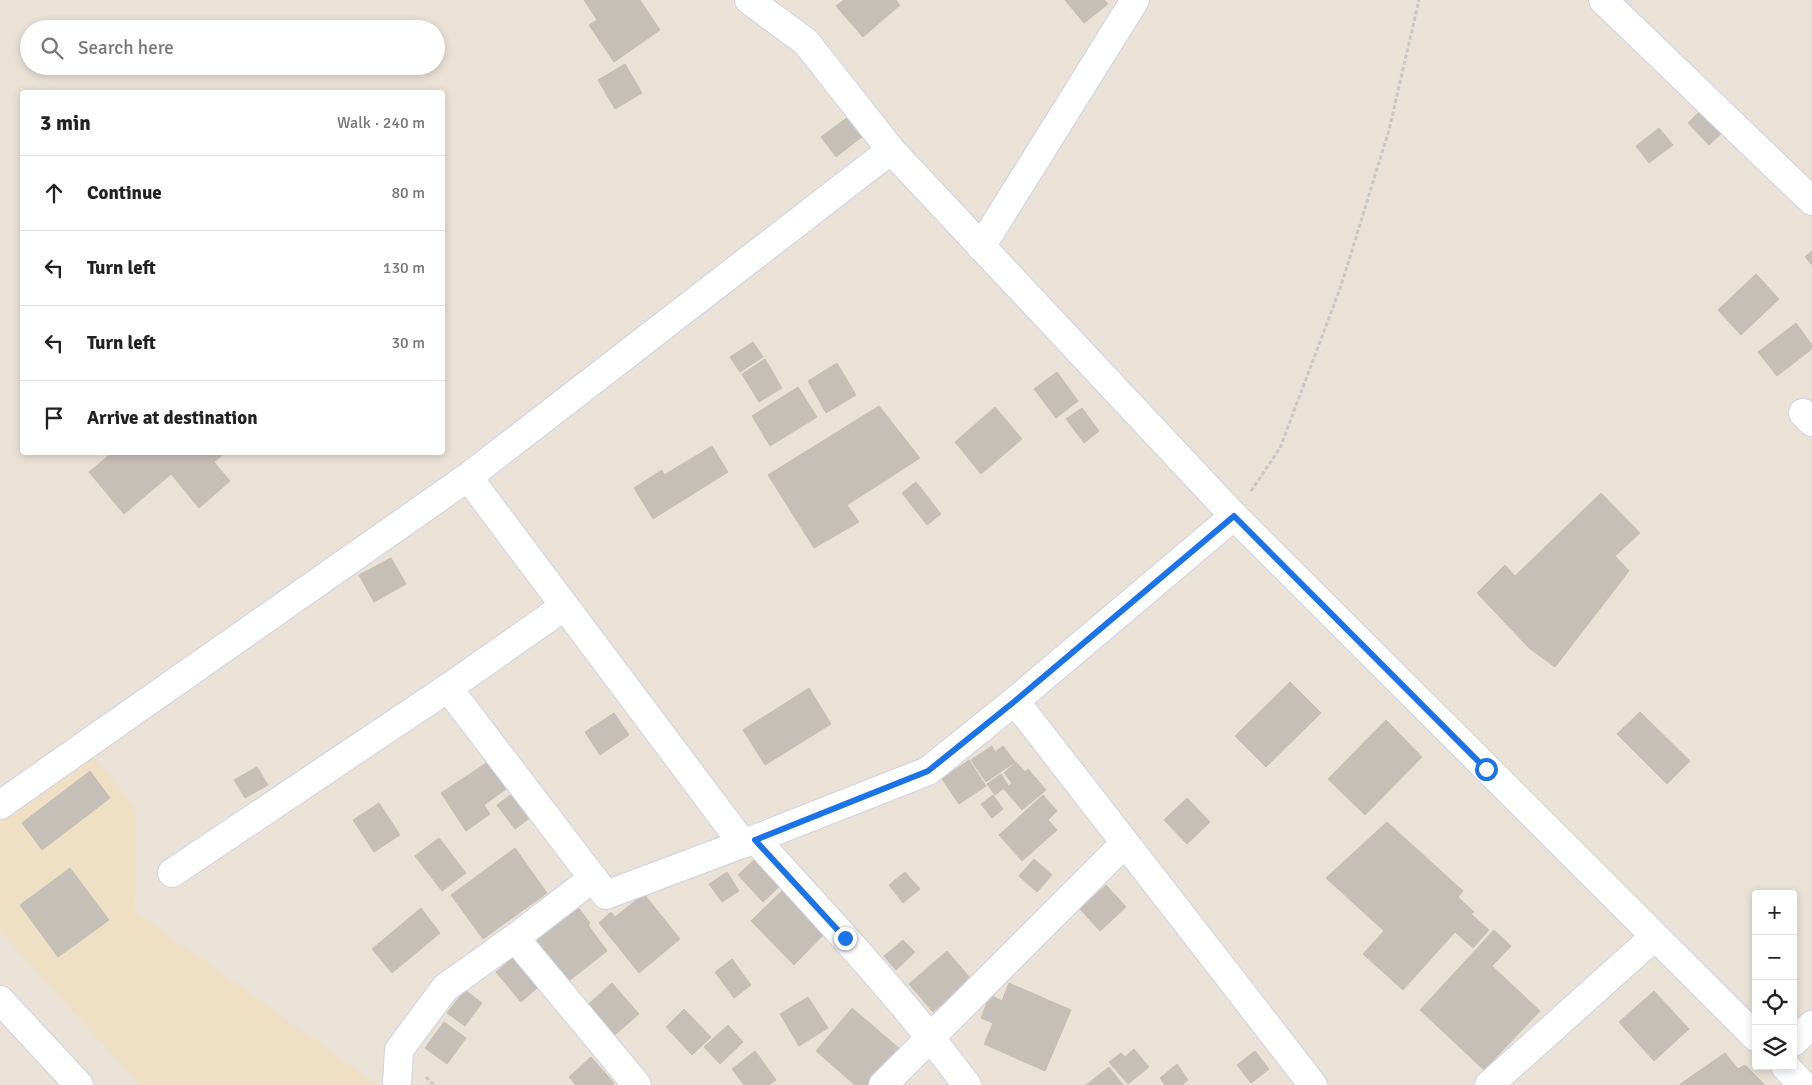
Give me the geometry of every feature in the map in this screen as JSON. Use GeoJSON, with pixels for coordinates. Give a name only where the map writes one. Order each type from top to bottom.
{"type":"FeatureCollection","features":[{"type":"Feature","properties":{"kind":"street"},"geometry":{"type":"LineString","coordinates":[[748,0],[806,42],[891,150],[1234,516],[1752,1034]]}},
{"type":"Feature","properties":{"kind":"street"},"geometry":{"type":"LineString","coordinates":[[981,247],[1135,0]]}},
{"type":"Feature","properties":{"kind":"street"},"geometry":{"type":"LineString","coordinates":[[1603,0],[1812,201]]}},
{"type":"Feature","properties":{"kind":"street"},"geometry":{"type":"LineString","coordinates":[[0,805],[468,477],[891,150]]}},
{"type":"Feature","properties":{"kind":"street"},"geometry":{"type":"LineString","coordinates":[[468,477],[565,606],[749,842],[845,938],[930,1036],[967,1085]]}},
{"type":"Feature","properties":{"kind":"street"},"geometry":{"type":"LineString","coordinates":[[448,688],[606,894],[749,842],[928,771],[1015,701],[1234,516]]}},
{"type":"Feature","properties":{"kind":"street"},"geometry":{"type":"LineString","coordinates":[[172,873],[448,688],[565,606]]}},
{"type":"Feature","properties":{"kind":"street"},"geometry":{"type":"LineString","coordinates":[[1015,701],[1313,1085]]}},
{"type":"Feature","properties":{"kind":"street"},"geometry":{"type":"LineString","coordinates":[[883,1085],[1125,843]]}},
{"type":"Feature","properties":{"kind":"street"},"geometry":{"type":"LineString","coordinates":[[397,1085],[399,1050],[445,988],[515,938],[593,878]]}},
{"type":"Feature","properties":{"kind":"street"},"geometry":{"type":"LineString","coordinates":[[1489,1085],[1654,937]]}},
{"type":"Feature","properties":{"kind":"street"},"geometry":{"type":"LineString","coordinates":[[515,938],[637,1085]]}},
{"type":"Feature","properties":{"kind":"street"},"geometry":{"type":"LineString","coordinates":[[0,1000],[79,1085]]}},
{"type":"Feature","properties":{"kind":"street"},"geometry":{"type":"LineString","coordinates":[[1797,1038],[1812,1025]]}},
{"type":"Feature","properties":{"kind":"street"},"geometry":{"type":"LineString","coordinates":[[1788,1070],[1803,1085]]}},
{"type":"Feature","properties":{"kind":"path"},"geometry":{"type":"LineString","coordinates":[[1234,516],[1280,448],[1341,286],[1389,130],[1419,0]]}},
{"type":"Feature","properties":{"kind":"shaded area"},"geometry":{"type":"Polygon","coordinates":[[[74,733],[136,808],[135,911],[378,1085],[140,1085],[0,931],[0,804],[74,733]]]}},
{"type":"Feature","properties":{"kind":"building"},"geometry":{"type":"Polygon","coordinates":[[[584,0],[640,0],[660,30],[614,62],[589,25],[597,20],[584,0]]]}},
{"type":"Feature","properties":{"kind":"building"},"geometry":{"type":"Polygon","coordinates":[[[844,0],[896,0],[900,5],[863,37],[836,6],[844,0]]]}},
{"type":"Feature","properties":{"kind":"building"},"geometry":{"type":"Polygon","coordinates":[[[1065,0],[1104,0],[1108,4],[1084,23],[1065,0]]]}},
{"type":"Feature","properties":{"kind":"building"},"geometry":{"type":"Polygon","coordinates":[[[625,64],[642,93],[615,109],[598,80],[625,64]]]}},
{"type":"Feature","properties":{"kind":"building"},"geometry":{"type":"Polygon","coordinates":[[[1703,108],[1725,130],[1709,145],[1688,123],[1703,108]]]}},
{"type":"Feature","properties":{"kind":"building"},"geometry":{"type":"Polygon","coordinates":[[[848,117],[863,136],[836,157],[821,137],[848,117]]]}},
{"type":"Feature","properties":{"kind":"building"},"geometry":{"type":"Polygon","coordinates":[[[1659,128],[1673,145],[1649,163],[1636,146],[1659,128]]]}},
{"type":"Feature","properties":{"kind":"building"},"geometry":{"type":"Polygon","coordinates":[[[1812,251],[1812,265],[1805,257],[1812,251]]]}},
{"type":"Feature","properties":{"kind":"building"},"geometry":{"type":"Polygon","coordinates":[[[1756,274],[1779,299],[1741,335],[1718,310],[1756,274]]]}},
{"type":"Feature","properties":{"kind":"building"},"geometry":{"type":"Polygon","coordinates":[[[1796,323],[1812,345],[1812,349],[1777,376],[1758,352],[1796,323]]]}},
{"type":"Feature","properties":{"kind":"building"},"geometry":{"type":"Polygon","coordinates":[[[753,342],[763,357],[740,372],[730,357],[753,342]]]}},
{"type":"Feature","properties":{"kind":"building"},"geometry":{"type":"Polygon","coordinates":[[[765,359],[782,388],[759,402],[742,374],[765,359]]]}},
{"type":"Feature","properties":{"kind":"building"},"geometry":{"type":"Polygon","coordinates":[[[837,363],[856,395],[826,413],[808,381],[837,363]]]}},
{"type":"Feature","properties":{"kind":"building"},"geometry":{"type":"Polygon","coordinates":[[[1057,372],[1078,401],[1056,418],[1034,389],[1057,372]]]}},
{"type":"Feature","properties":{"kind":"building"},"geometry":{"type":"Polygon","coordinates":[[[798,387],[817,417],[770,446],[752,416],[798,387]]]}},
{"type":"Feature","properties":{"kind":"building"},"geometry":{"type":"Polygon","coordinates":[[[879,406],[920,458],[847,505],[859,522],[814,548],[768,475],[879,406]]]}},
{"type":"Feature","properties":{"kind":"building"},"geometry":{"type":"Polygon","coordinates":[[[995,407],[1022,439],[981,474],[955,442],[995,407]]]}},
{"type":"Feature","properties":{"kind":"building"},"geometry":{"type":"Polygon","coordinates":[[[1082,408],[1099,431],[1084,443],[1066,419],[1082,408]]]}},
{"type":"Feature","properties":{"kind":"building"},"geometry":{"type":"Polygon","coordinates":[[[712,446],[728,472],[653,519],[634,488],[662,470],[664,475],[712,446]]]}},
{"type":"Feature","properties":{"kind":"building"},"geometry":{"type":"Polygon","coordinates":[[[109,455],[222,455],[214,462],[230,481],[199,508],[171,474],[124,514],[89,472],[109,455]]]}},
{"type":"Feature","properties":{"kind":"building"},"geometry":{"type":"Polygon","coordinates":[[[916,482],[941,514],[927,525],[902,493],[916,482]]]}},
{"type":"Feature","properties":{"kind":"building"},"geometry":{"type":"Polygon","coordinates":[[[1601,493],[1640,533],[1615,556],[1629,571],[1555,667],[1529,648],[1477,593],[1505,565],[1515,576],[1601,493]]]}},
{"type":"Feature","properties":{"kind":"building"},"geometry":{"type":"Polygon","coordinates":[[[391,558],[406,584],[374,602],[359,575],[391,558]]]}},
{"type":"Feature","properties":{"kind":"building"},"geometry":{"type":"Polygon","coordinates":[[[1290,682],[1321,713],[1266,767],[1235,736],[1290,682]]]}},
{"type":"Feature","properties":{"kind":"building"},"geometry":{"type":"Polygon","coordinates":[[[809,688],[831,724],[765,765],[743,730],[809,688]]]}},
{"type":"Feature","properties":{"kind":"building"},"geometry":{"type":"Polygon","coordinates":[[[1640,712],[1690,761],[1667,784],[1617,734],[1640,712]]]}},
{"type":"Feature","properties":{"kind":"building"},"geometry":{"type":"Polygon","coordinates":[[[614,713],[629,735],[600,755],[585,732],[614,713]]]}},
{"type":"Feature","properties":{"kind":"building"},"geometry":{"type":"Polygon","coordinates":[[[1386,720],[1422,757],[1365,815],[1328,779],[1386,720]]]}},
{"type":"Feature","properties":{"kind":"building"},"geometry":{"type":"Polygon","coordinates":[[[992,746],[995,752],[1003,746],[1015,762],[986,782],[971,760],[992,746]]]}},
{"type":"Feature","properties":{"kind":"building"},"geometry":{"type":"Polygon","coordinates":[[[969,760],[986,786],[959,804],[942,779],[969,760]]]}},
{"type":"Feature","properties":{"kind":"building"},"geometry":{"type":"Polygon","coordinates":[[[488,762],[506,789],[484,805],[490,814],[466,831],[441,793],[488,762]]]}},
{"type":"Feature","properties":{"kind":"building"},"geometry":{"type":"Polygon","coordinates":[[[1016,762],[1025,772],[1028,769],[1046,790],[1022,810],[1004,789],[1012,783],[1004,773],[1016,762]]]}},
{"type":"Feature","properties":{"kind":"building"},"geometry":{"type":"Polygon","coordinates":[[[257,767],[268,785],[245,798],[234,780],[257,767]]]}},
{"type":"Feature","properties":{"kind":"building"},"geometry":{"type":"Polygon","coordinates":[[[90,771],[110,798],[42,850],[22,823],[90,771]]]}},
{"type":"Feature","properties":{"kind":"building"},"geometry":{"type":"Polygon","coordinates":[[[1001,774],[1008,785],[995,795],[987,784],[1001,774]]]}},
{"type":"Feature","properties":{"kind":"building"},"geometry":{"type":"Polygon","coordinates":[[[513,793],[531,817],[515,829],[497,805],[513,793]]]}},
{"type":"Feature","properties":{"kind":"building"},"geometry":{"type":"Polygon","coordinates":[[[993,795],[1003,809],[992,818],[981,804],[993,795]]]}},
{"type":"Feature","properties":{"kind":"building"},"geometry":{"type":"Polygon","coordinates":[[[1043,795],[1057,811],[1048,820],[1057,830],[1022,861],[999,835],[1043,795]]]}},
{"type":"Feature","properties":{"kind":"building"},"geometry":{"type":"Polygon","coordinates":[[[1187,798],[1210,822],[1187,844],[1164,820],[1187,798]]]}},
{"type":"Feature","properties":{"kind":"building"},"geometry":{"type":"Polygon","coordinates":[[[379,803],[400,835],[374,852],[353,820],[379,803]]]}},
{"type":"Feature","properties":{"kind":"building"},"geometry":{"type":"Polygon","coordinates":[[[1387,822],[1463,891],[1458,897],[1474,912],[1471,914],[1489,930],[1473,948],[1455,932],[1403,990],[1363,954],[1384,931],[1326,878],[1387,822]]]}},
{"type":"Feature","properties":{"kind":"building"},"geometry":{"type":"Polygon","coordinates":[[[439,838],[466,873],[442,891],[415,856],[439,838]]]}},
{"type":"Feature","properties":{"kind":"building"},"geometry":{"type":"Polygon","coordinates":[[[515,848],[547,893],[483,939],[451,895],[515,848]]]}},
{"type":"Feature","properties":{"kind":"building"},"geometry":{"type":"Polygon","coordinates":[[[757,857],[783,883],[763,902],[738,875],[757,857]]]}},
{"type":"Feature","properties":{"kind":"building"},"geometry":{"type":"Polygon","coordinates":[[[1034,859],[1052,875],[1037,892],[1019,876],[1034,859]]]}},
{"type":"Feature","properties":{"kind":"building"},"geometry":{"type":"Polygon","coordinates":[[[70,868],[109,920],[58,957],[20,905],[70,868]]]}},
{"type":"Feature","properties":{"kind":"building"},"geometry":{"type":"Polygon","coordinates":[[[727,872],[739,891],[722,902],[709,884],[727,872]]]}},
{"type":"Feature","properties":{"kind":"building"},"geometry":{"type":"Polygon","coordinates":[[[905,872],[920,889],[903,903],[889,885],[905,872]]]}},
{"type":"Feature","properties":{"kind":"building"},"geometry":{"type":"Polygon","coordinates":[[[1106,885],[1126,907],[1100,931],[1080,909],[1106,885]]]}},
{"type":"Feature","properties":{"kind":"building"},"geometry":{"type":"Polygon","coordinates":[[[787,886],[829,929],[794,965],[751,921],[787,886]]]}},
{"type":"Feature","properties":{"kind":"building"},"geometry":{"type":"Polygon","coordinates":[[[644,894],[680,939],[639,973],[599,923],[611,912],[615,917],[644,894]]]}},
{"type":"Feature","properties":{"kind":"building"},"geometry":{"type":"Polygon","coordinates":[[[577,906],[607,951],[565,984],[532,941],[577,906]]]}},
{"type":"Feature","properties":{"kind":"building"},"geometry":{"type":"Polygon","coordinates":[[[421,908],[440,933],[392,973],[372,949],[421,908]]]}},
{"type":"Feature","properties":{"kind":"building"},"geometry":{"type":"Polygon","coordinates":[[[1494,930],[1511,946],[1492,966],[1540,1011],[1484,1070],[1420,1010],[1494,930]]]}},
{"type":"Feature","properties":{"kind":"building"},"geometry":{"type":"Polygon","coordinates":[[[903,940],[915,952],[896,970],[884,956],[903,940]]]}},
{"type":"Feature","properties":{"kind":"building"},"geometry":{"type":"Polygon","coordinates":[[[947,951],[971,979],[933,1012],[909,984],[947,951]]]}},
{"type":"Feature","properties":{"kind":"building"},"geometry":{"type":"Polygon","coordinates":[[[520,952],[544,982],[521,1002],[496,972],[520,952]]]}},
{"type":"Feature","properties":{"kind":"building"},"geometry":{"type":"Polygon","coordinates":[[[732,959],[751,985],[734,998],[715,972],[732,959]]]}},
{"type":"Feature","properties":{"kind":"building"},"geometry":{"type":"Polygon","coordinates":[[[612,983],[639,1014],[610,1039],[584,1008],[612,983]]]}},
{"type":"Feature","properties":{"kind":"building"},"geometry":{"type":"Polygon","coordinates":[[[1009,983],[1071,1010],[1045,1071],[984,1044],[993,1023],[981,1018],[990,995],[1002,1001],[1009,983]]]}},
{"type":"Feature","properties":{"kind":"building"},"geometry":{"type":"Polygon","coordinates":[[[465,990],[482,1003],[465,1026],[447,1013],[465,990]]]}},
{"type":"Feature","properties":{"kind":"building"},"geometry":{"type":"Polygon","coordinates":[[[1654,991],[1689,1029],[1654,1061],[1619,1022],[1654,991]]]}},
{"type":"Feature","properties":{"kind":"building"},"geometry":{"type":"Polygon","coordinates":[[[808,997],[828,1028],[799,1046],[780,1014],[808,997]]]}},
{"type":"Feature","properties":{"kind":"building"},"geometry":{"type":"Polygon","coordinates":[[[852,1008],[901,1050],[871,1085],[855,1085],[816,1051],[852,1008]]]}},
{"type":"Feature","properties":{"kind":"building"},"geometry":{"type":"Polygon","coordinates":[[[684,1009],[711,1037],[692,1055],[666,1027],[684,1009]]]}},
{"type":"Feature","properties":{"kind":"building"},"geometry":{"type":"Polygon","coordinates":[[[444,1022],[466,1038],[447,1064],[425,1048],[444,1022]]]}},
{"type":"Feature","properties":{"kind":"building"},"geometry":{"type":"Polygon","coordinates":[[[728,1025],[743,1042],[720,1064],[704,1047],[728,1025]]]}},
{"type":"Feature","properties":{"kind":"building"},"geometry":{"type":"Polygon","coordinates":[[[1134,1049],[1149,1067],[1128,1084],[1109,1062],[1121,1053],[1125,1057],[1134,1049]]]}},
{"type":"Feature","properties":{"kind":"building"},"geometry":{"type":"Polygon","coordinates":[[[755,1051],[776,1080],[769,1085],[744,1085],[732,1069],[755,1051]]]}},
{"type":"Feature","properties":{"kind":"building"},"geometry":{"type":"Polygon","coordinates":[[[1255,1051],[1269,1069],[1251,1083],[1237,1065],[1255,1051]]]}},
{"type":"Feature","properties":{"kind":"building"},"geometry":{"type":"Polygon","coordinates":[[[1725,1053],[1738,1069],[1745,1065],[1765,1085],[1679,1085],[1725,1053]]]}},
{"type":"Feature","properties":{"kind":"building"},"geometry":{"type":"Polygon","coordinates":[[[591,1057],[614,1083],[612,1085],[576,1085],[569,1077],[591,1057]]]}},
{"type":"Feature","properties":{"kind":"building"},"geometry":{"type":"Polygon","coordinates":[[[1177,1064],[1188,1080],[1182,1085],[1165,1085],[1160,1078],[1177,1064]]]}},
{"type":"Feature","properties":{"kind":"building"},"geometry":{"type":"Polygon","coordinates":[[[1109,1067],[1123,1085],[1086,1085],[1109,1067]]]}},
{"type":"Feature","properties":{"kind":"route"},"geometry":{"type":"LineString","coordinates":[[845,938],[755,840],[928,771],[1015,701],[1234,516],[1486,769]]}}]}
